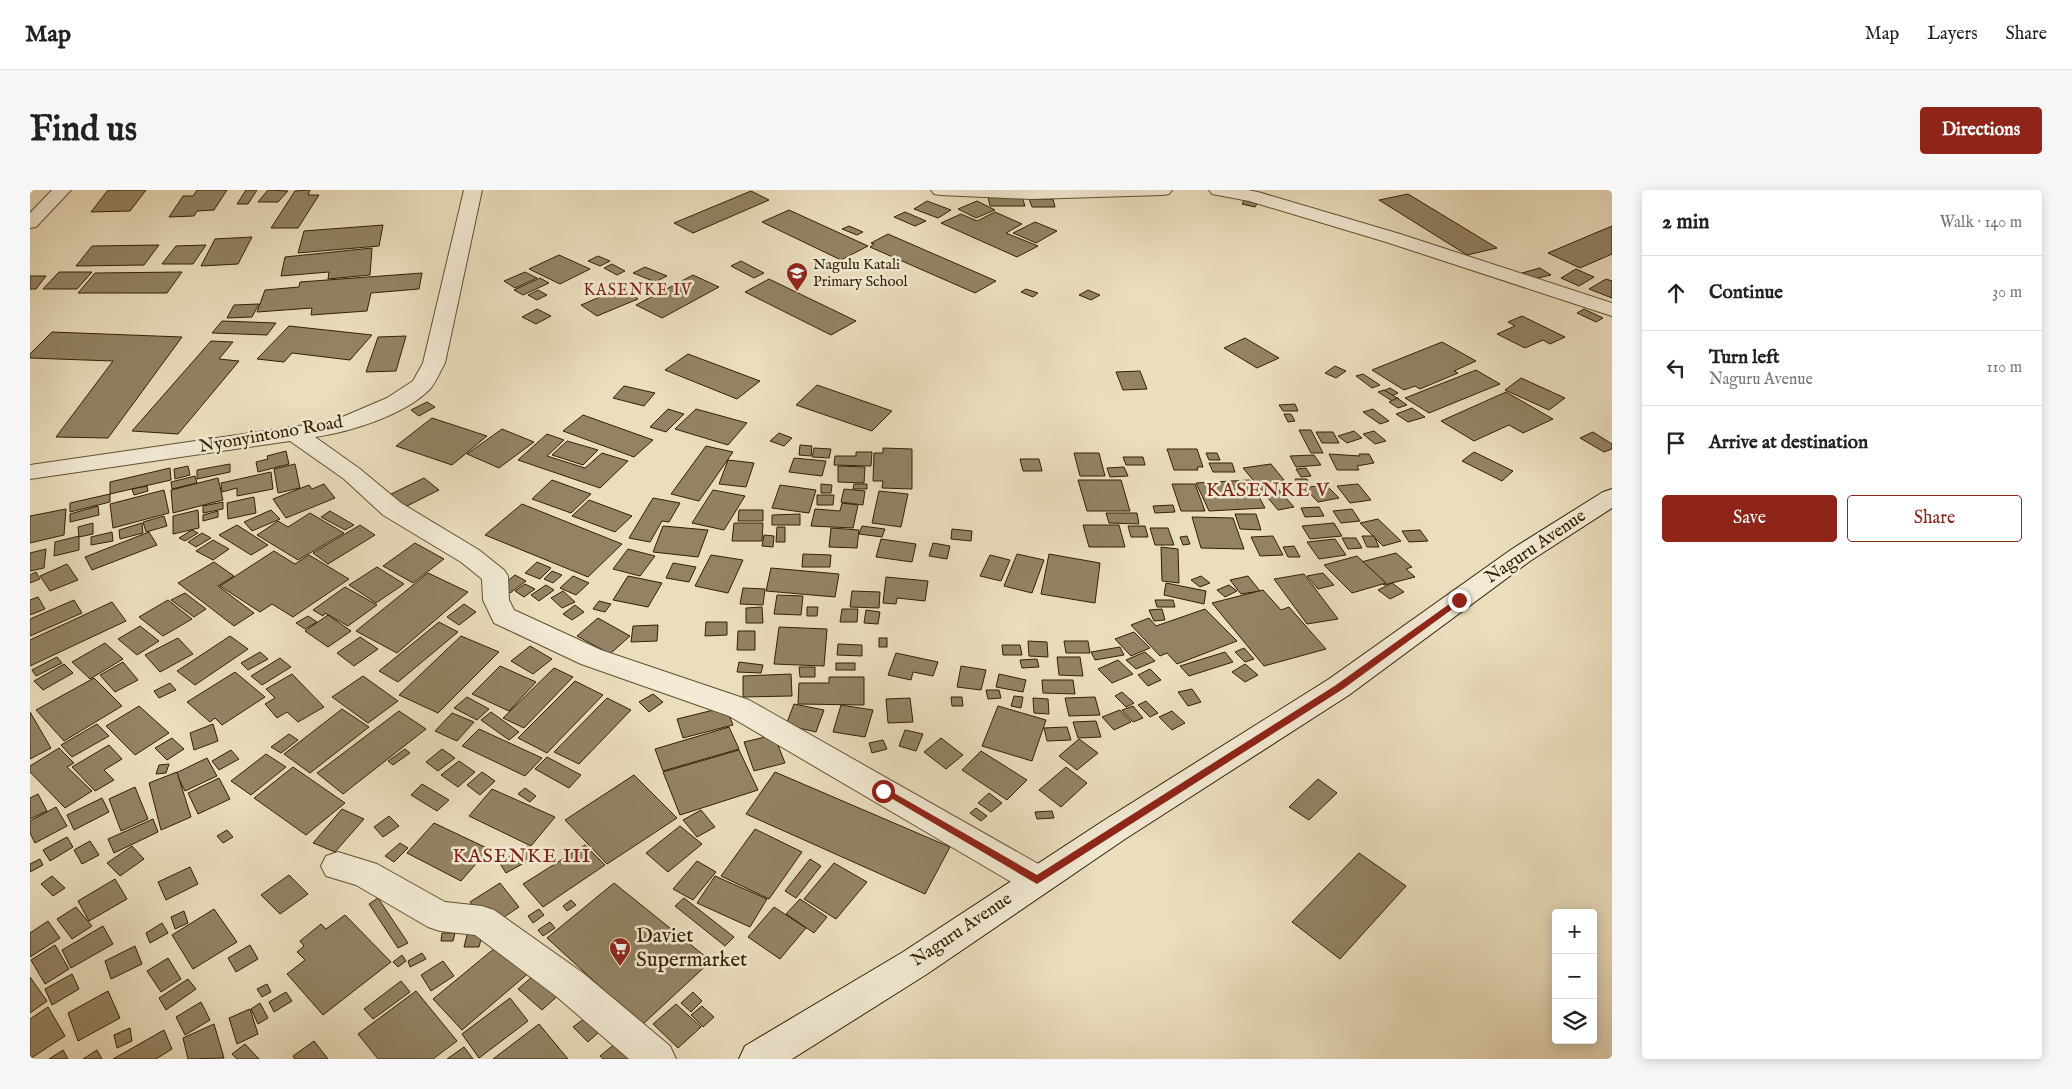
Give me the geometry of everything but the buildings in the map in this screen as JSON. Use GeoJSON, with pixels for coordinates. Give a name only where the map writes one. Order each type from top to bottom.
{"type":"FeatureCollection","features":[{"type":"Feature","properties":{"kind":"street"},"geometry":{"type":"LineString","coordinates":[[30,223],[62,190]]}},
{"type":"Feature","properties":{"kind":"street","name":"Nyonyintono Road"},"geometry":{"type":"LineString","coordinates":[[30,472],[338,427],[395,403],[421,385],[434,362],[473,190]]}},
{"type":"Feature","properties":{"kind":"street"},"geometry":{"type":"LineString","coordinates":[[940,190],[1032,194],[1163,190]]}},
{"type":"Feature","properties":{"kind":"street"},"geometry":{"type":"LineString","coordinates":[[1218,190],[1252,196],[1393,238],[1612,310]]}},
{"type":"Feature","properties":{"kind":"street"},"geometry":{"type":"LineString","coordinates":[[294,433],[352,474],[392,509],[470,556],[495,576],[496,600],[504,616],[591,658],[739,708],[1037,880]]}},
{"type":"Feature","properties":{"kind":"street","name":"Naguru Avenue"},"geometry":{"type":"LineString","coordinates":[[758,1059],[916,963],[1037,880],[1340,687],[1521,555],[1612,497]]}},
{"type":"Feature","properties":{"kind":"street"},"geometry":{"type":"LineString","coordinates":[[338,866],[365,874],[440,916],[482,921],[570,985],[657,1059]]}},
{"type":"Feature","properties":{"kind":"place","name":"Nagulu Katali Primary School"},"geometry":{"type":"Point","coordinates":[797,292]}},
{"type":"Feature","properties":{"kind":"place","name":"Daviet Supermarket"},"geometry":{"type":"Point","coordinates":[620,967]}},
{"type":"Feature","properties":{"kind":"district","name":"KASENKE IV"},"geometry":{"type":"Point","coordinates":[638,291]}},
{"type":"Feature","properties":{"kind":"district","name":"KASENKE V"},"geometry":{"type":"Point","coordinates":[1268,490]}},
{"type":"Feature","properties":{"kind":"district","name":"KASENKE III"},"geometry":{"type":"Point","coordinates":[522,856]}},
{"type":"Feature","properties":{"kind":"route"},"geometry":{"type":"LineString","coordinates":[[883,791],[1037,880],[1340,687],[1459,600]]}}]}
